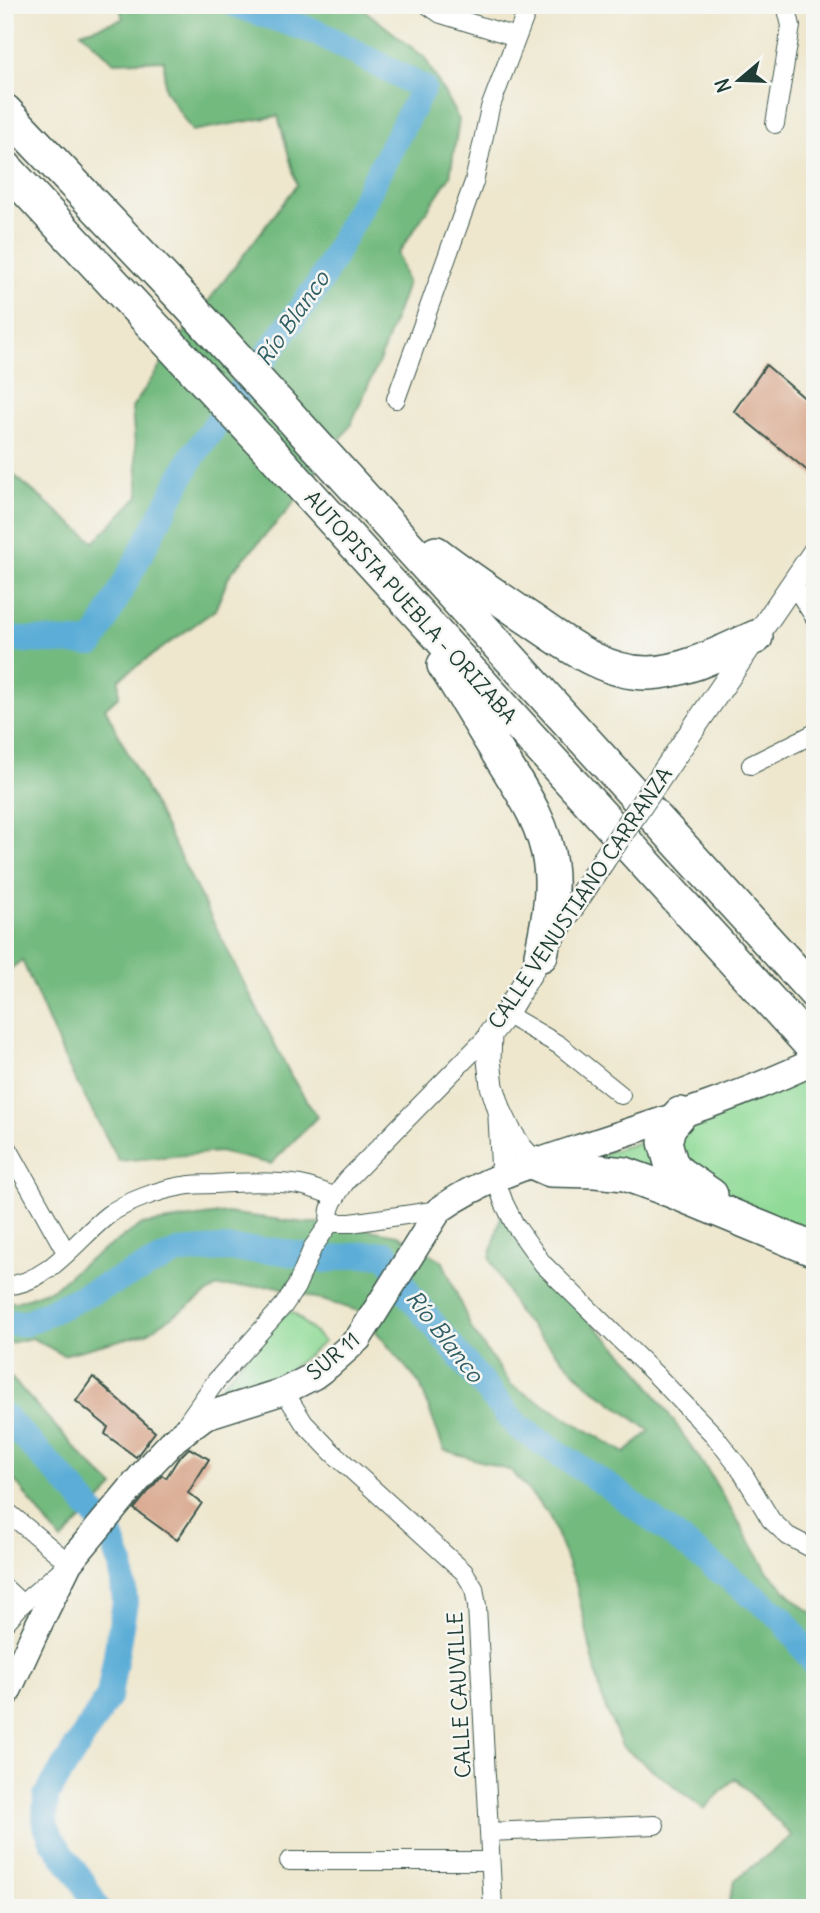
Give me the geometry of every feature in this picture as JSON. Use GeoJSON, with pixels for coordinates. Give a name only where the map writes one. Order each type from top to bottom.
{"type":"FeatureCollection","features":[{"type":"Feature","properties":{"kind":"highway","name":"AUTOPISTA PUEBLA - ORIZABA"},"geometry":{"type":"LineString","coordinates":[[5,111],[186,302],[815,993]]}},
{"type":"Feature","properties":{"kind":"highway","name":"AUTOPISTA PUEBLA - ORIZABA"},"geometry":{"type":"LineString","coordinates":[[5,167],[270,450],[815,1050]]}},
{"type":"Feature","properties":{"kind":"highway"},"geometry":{"type":"LineString","coordinates":[[361,494],[472,581],[586,656],[611,666],[647,673],[664,671],[703,660],[756,637]]}},
{"type":"Feature","properties":{"kind":"highway"},"geometry":{"type":"LineString","coordinates":[[353,543],[445,667],[516,782],[542,830],[549,855],[552,883],[551,904],[541,955]]}},
{"type":"Feature","properties":{"kind":"highway"},"geometry":{"type":"LineString","coordinates":[[680,1114],[669,1127],[666,1142],[671,1163],[679,1173],[697,1187],[810,1248]]}},
{"type":"Feature","properties":{"kind":"highway"},"geometry":{"type":"LineString","coordinates":[[534,1163],[550,1170],[625,1174],[810,1248]]}},
{"type":"Feature","properties":{"kind":"main road","name":"SUR 11"},"geometry":{"type":"LineString","coordinates":[[5,1697],[70,1562],[153,1462],[175,1439],[205,1416],[284,1391],[329,1365],[358,1339],[439,1210],[499,1176],[680,1114],[815,1061]]}},
{"type":"Feature","properties":{"kind":"street"},"geometry":{"type":"LineString","coordinates":[[397,399],[474,182],[490,108],[529,5]]}},
{"type":"Feature","properties":{"kind":"street"},"geometry":{"type":"LineString","coordinates":[[775,124],[791,26],[786,5]]}},
{"type":"Feature","properties":{"kind":"street"},"geometry":{"type":"LineString","coordinates":[[438,8],[516,37]]}},
{"type":"Feature","properties":{"kind":"street","name":"CALLE VENUSTIANO CARRANZA"},"geometry":{"type":"LineString","coordinates":[[175,1439],[216,1381],[284,1306],[296,1287],[313,1247],[329,1224],[330,1205],[347,1180],[490,1034],[506,1014],[603,861],[815,551]]}},
{"type":"Feature","properties":{"kind":"street"},"geometry":{"type":"LineString","coordinates":[[792,582],[815,618]]}},
{"type":"Feature","properties":{"kind":"street"},"geometry":{"type":"LineString","coordinates":[[751,765],[815,733]]}},
{"type":"Feature","properties":{"kind":"street"},"geometry":{"type":"LineString","coordinates":[[506,1014],[559,1045],[621,1095]]}},
{"type":"Feature","properties":{"kind":"street"},"geometry":{"type":"LineString","coordinates":[[490,1034],[492,1086],[500,1111],[514,1139],[534,1163]]}},
{"type":"Feature","properties":{"kind":"street"},"geometry":{"type":"LineString","coordinates":[[500,1111],[499,1176],[504,1203],[515,1225],[543,1264],[659,1377],[714,1435],[741,1470],[771,1520],[788,1536],[815,1550]]}},
{"type":"Feature","properties":{"kind":"street"},"geometry":{"type":"LineString","coordinates":[[5,1143],[66,1252]]}},
{"type":"Feature","properties":{"kind":"street"},"geometry":{"type":"LineString","coordinates":[[5,1286],[17,1285],[37,1277],[112,1212],[148,1196],[184,1185],[244,1182],[302,1185],[336,1197]]}},
{"type":"Feature","properties":{"kind":"street"},"geometry":{"type":"LineString","coordinates":[[329,1224],[439,1210]]}},
{"type":"Feature","properties":{"kind":"street","name":"CALLE CAUVILLE"},"geometry":{"type":"LineString","coordinates":[[284,1391],[303,1423],[464,1572],[474,1588],[493,1908]]}},
{"type":"Feature","properties":{"kind":"street"},"geometry":{"type":"LineString","coordinates":[[5,1510],[70,1562],[22,1604],[5,1623]]}},
{"type":"Feature","properties":{"kind":"street"},"geometry":{"type":"LineString","coordinates":[[5,1588],[22,1604]]}},
{"type":"Feature","properties":{"kind":"street"},"geometry":{"type":"LineString","coordinates":[[489,1832],[655,1825]]}},
{"type":"Feature","properties":{"kind":"street"},"geometry":{"type":"LineString","coordinates":[[289,1861],[490,1861]]}},
{"type":"Feature","properties":{"kind":"green space"},"geometry":{"type":"Polygon","coordinates":[[[119,5],[358,5],[425,58],[459,120],[450,176],[398,254],[407,284],[381,357],[350,426],[289,509],[230,574],[215,610],[119,679],[119,696],[105,708],[291,1076],[317,1117],[271,1164],[219,1152],[119,1161],[67,1064],[22,960],[5,973],[5,468],[94,542],[139,496],[132,408],[174,346],[297,185],[278,116],[192,131],[165,90],[164,60],[114,62],[81,32],[123,19],[119,5]]]}},
{"type":"Feature","properties":{"kind":"green space"},"geometry":{"type":"Polygon","coordinates":[[[815,1073],[815,1240],[731,1199],[690,1175],[674,1136],[683,1128],[815,1073]]]}},
{"type":"Feature","properties":{"kind":"green space"},"geometry":{"type":"Polygon","coordinates":[[[654,1138],[665,1173],[565,1165],[654,1138]]]}},
{"type":"Feature","properties":{"kind":"green space"},"geometry":{"type":"Polygon","coordinates":[[[502,1212],[528,1260],[635,1365],[710,1474],[767,1571],[797,1602],[815,1615],[815,1908],[727,1908],[735,1880],[792,1836],[735,1778],[704,1809],[622,1746],[602,1699],[576,1584],[549,1515],[512,1471],[444,1450],[420,1384],[359,1311],[275,1286],[217,1287],[147,1333],[63,1355],[32,1338],[5,1344],[5,1301],[16,1302],[53,1289],[80,1266],[141,1225],[226,1213],[306,1223],[330,1223],[398,1235],[443,1262],[472,1330],[511,1385],[625,1453],[650,1431],[588,1385],[518,1313],[490,1258],[502,1212]]]}},
{"type":"Feature","properties":{"kind":"green space"},"geometry":{"type":"Polygon","coordinates":[[[293,1312],[324,1342],[284,1374],[214,1395],[280,1314],[293,1312]]]}},
{"type":"Feature","properties":{"kind":"green space"},"geometry":{"type":"Polygon","coordinates":[[[5,1371],[114,1487],[61,1541],[5,1468],[5,1371]]]}},
{"type":"Feature","properties":{"kind":"building"},"geometry":{"type":"Polygon","coordinates":[[[766,365],[815,407],[815,477],[734,411],[766,365]]]}},
{"type":"Feature","properties":{"kind":"building"},"geometry":{"type":"Polygon","coordinates":[[[93,1377],[155,1432],[136,1457],[105,1434],[108,1427],[76,1401],[93,1377]]]}},
{"type":"Feature","properties":{"kind":"building"},"geometry":{"type":"Polygon","coordinates":[[[189,1448],[209,1459],[188,1493],[202,1503],[177,1540],[134,1509],[162,1475],[166,1478],[189,1448]]]}},
{"type":"Feature","properties":{"kind":"waterway","name":"Río Blanco"},"geometry":{"type":"LineString","coordinates":[[5,639],[93,643],[192,457],[319,284],[423,88],[319,33],[236,5]]}},
{"type":"Feature","properties":{"kind":"waterway","name":"Río Blanco"},"geometry":{"type":"LineString","coordinates":[[5,1323],[26,1323],[178,1252],[220,1249],[278,1251],[326,1260],[387,1254],[410,1296],[517,1426],[614,1490],[782,1618],[815,1664]]}},
{"type":"Feature","properties":{"kind":"waterway"},"geometry":{"type":"LineString","coordinates":[[5,1417],[110,1533],[121,1564],[125,1602],[109,1696],[46,1796],[45,1824],[53,1841],[83,1882],[97,1908]]}}]}
